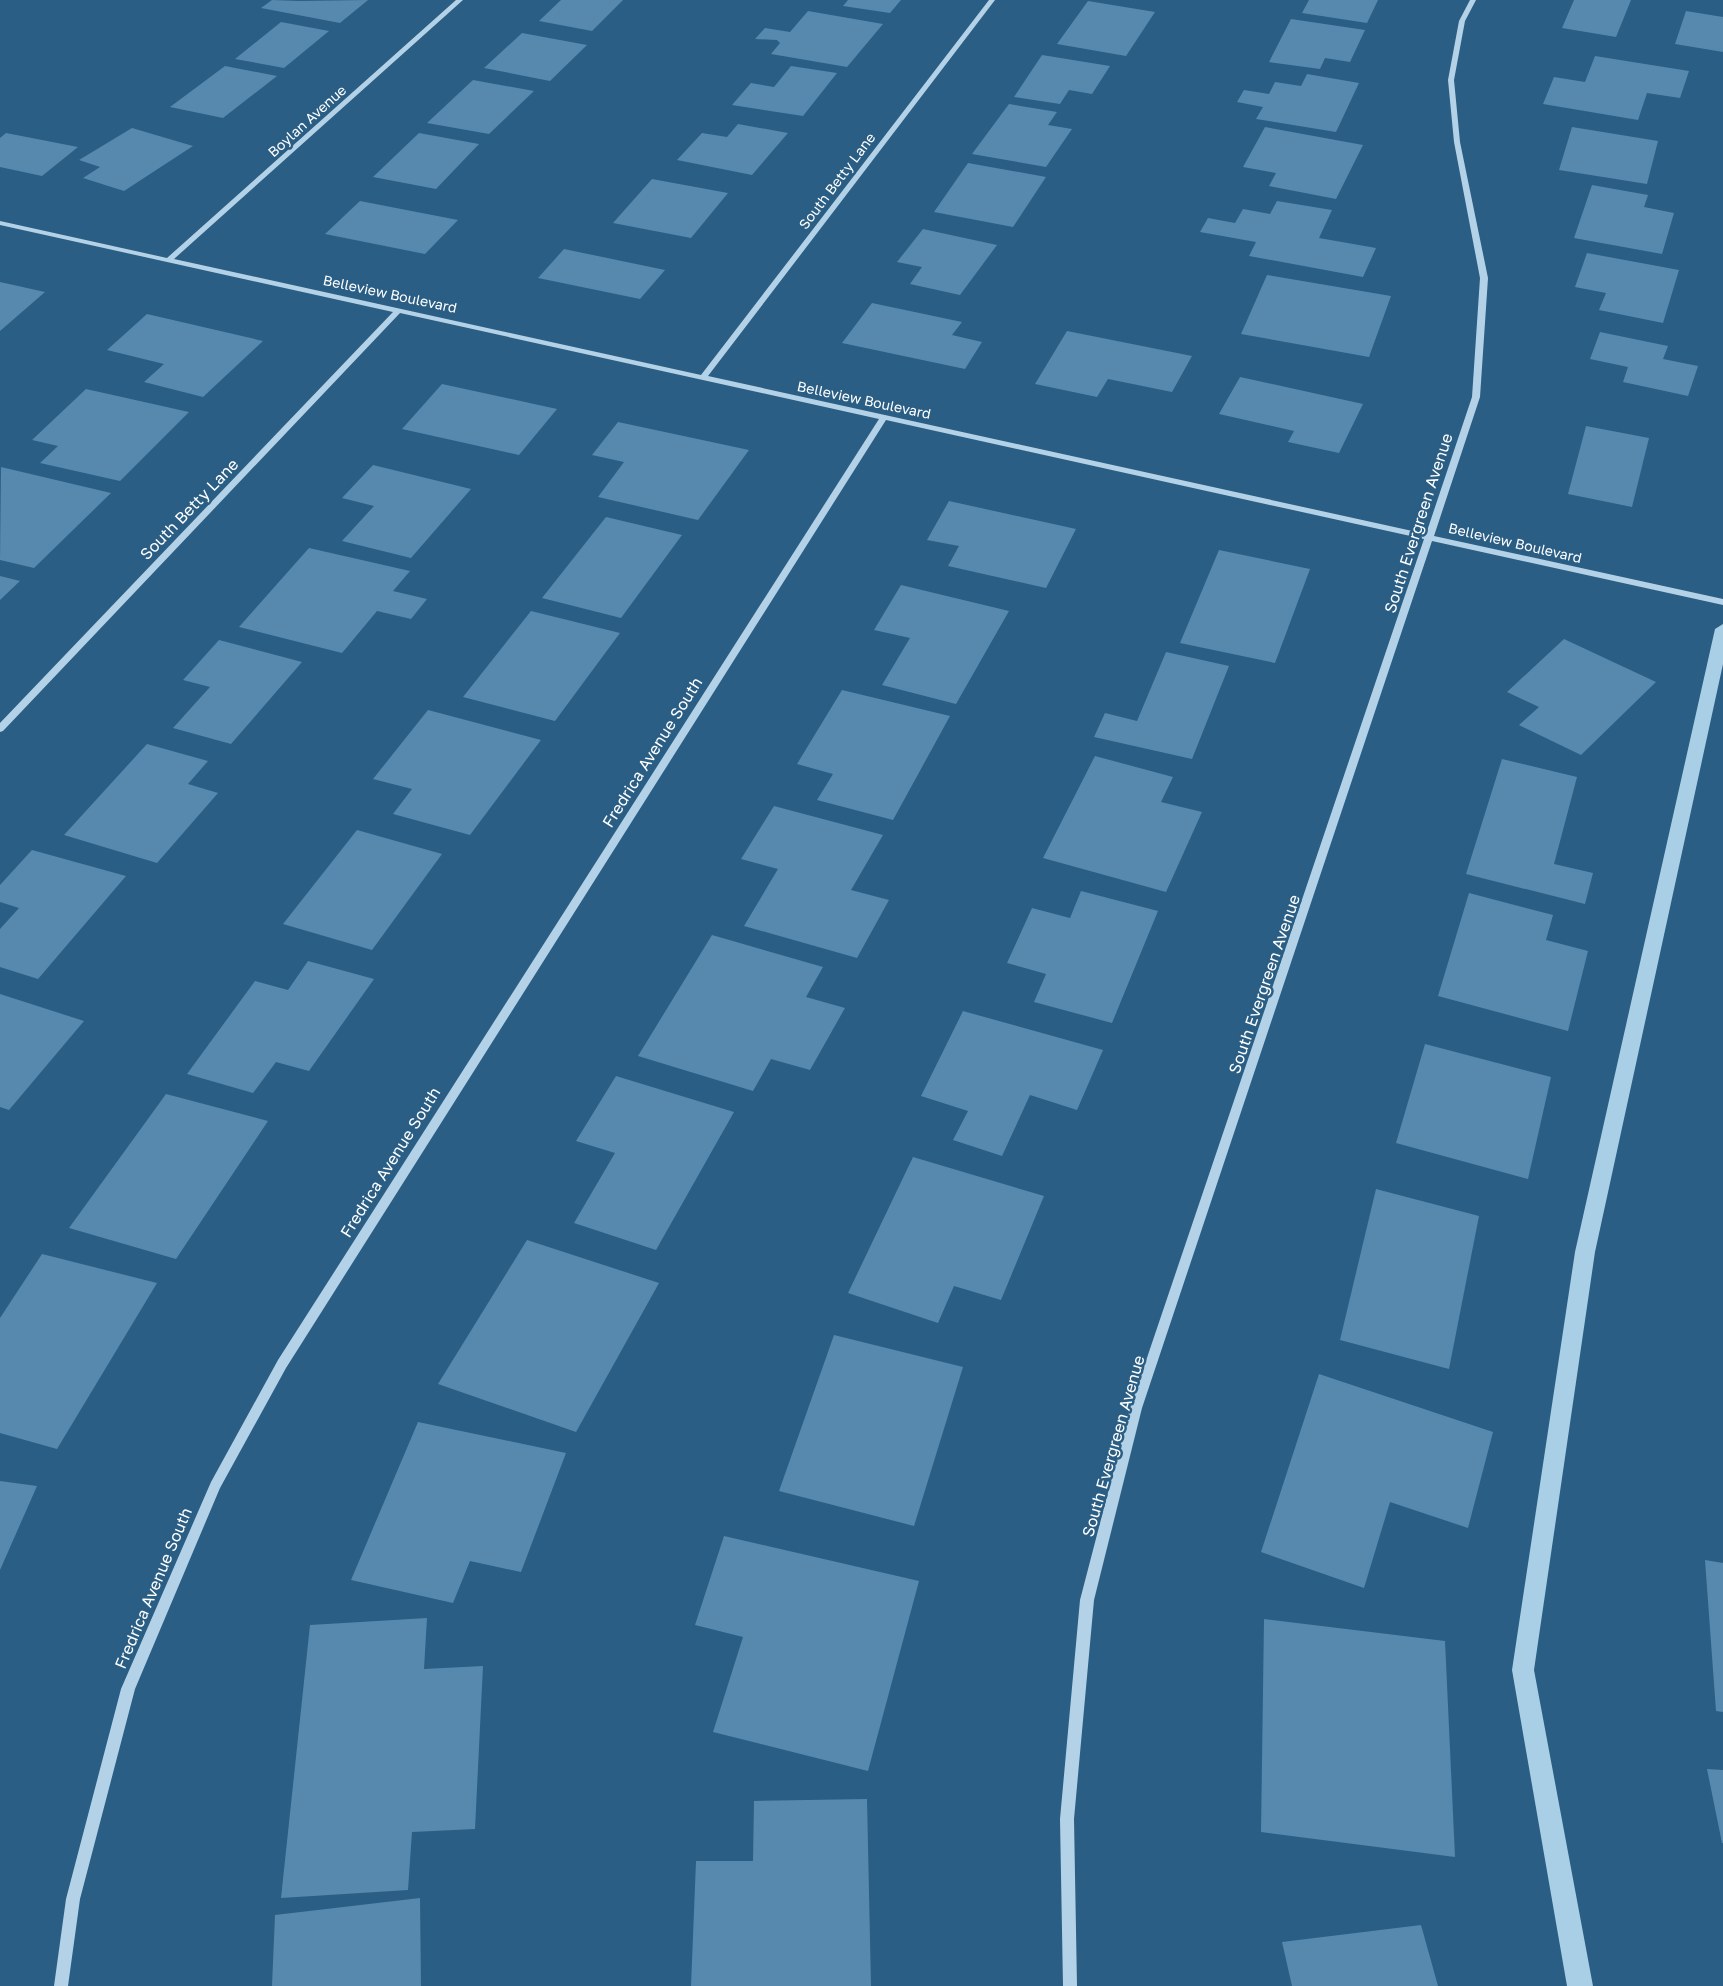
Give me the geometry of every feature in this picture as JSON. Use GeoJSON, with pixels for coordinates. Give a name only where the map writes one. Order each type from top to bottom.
{"type":"FeatureCollection","features":[{"type":"Feature","properties":{"kind":"street","name":"Boylan Avenue"},"geometry":{"type":"LineString","coordinates":[[170,259],[460,0]]}},
{"type":"Feature","properties":{"kind":"street","name":"South Betty Lane"},"geometry":{"type":"LineString","coordinates":[[703,378],[992,0]]}},
{"type":"Feature","properties":{"kind":"street","name":"South Evergreen Avenue"},"geometry":{"type":"LineString","coordinates":[[1070,1986],[1066,1819],[1087,1600],[1136,1408],[1476,397],[1484,278],[1457,142],[1451,80],[1462,21],[1473,0]]}},
{"type":"Feature","properties":{"kind":"street","name":"Belleview Boulevard"},"geometry":{"type":"LineString","coordinates":[[0,223],[1723,602]]}},
{"type":"Feature","properties":{"kind":"street","name":"South Betty Lane"},"geometry":{"type":"LineString","coordinates":[[0,729],[399,310]]}},
{"type":"Feature","properties":{"kind":"street","name":"Fredrica Avenue South"},"geometry":{"type":"LineString","coordinates":[[61,1986],[73,1899],[128,1689],[215,1486],[282,1364],[884,418]]}},
{"type":"Feature","properties":{"kind":"building"},"geometry":{"type":"Polygon","coordinates":[[[272,0],[368,0],[340,23],[261,8],[272,0]]]}},
{"type":"Feature","properties":{"kind":"building"},"geometry":{"type":"Polygon","coordinates":[[[561,0],[623,0],[592,31],[539,21],[561,0]]]}},
{"type":"Feature","properties":{"kind":"building"},"geometry":{"type":"Polygon","coordinates":[[[848,0],[901,0],[890,13],[843,6],[848,0]]]}},
{"type":"Feature","properties":{"kind":"building"},"geometry":{"type":"Polygon","coordinates":[[[1309,0],[1378,0],[1367,23],[1302,13],[1309,0]]]}},
{"type":"Feature","properties":{"kind":"building"},"geometry":{"type":"Polygon","coordinates":[[[1574,0],[1631,0],[1616,37],[1562,28],[1574,0]]]}},
{"type":"Feature","properties":{"kind":"building"},"geometry":{"type":"Polygon","coordinates":[[[1088,1],[1155,12],[1126,56],[1057,44],[1088,1]]]}},
{"type":"Feature","properties":{"kind":"building"},"geometry":{"type":"Polygon","coordinates":[[[808,11],[883,24],[847,67],[771,54],[780,43],[777,40],[755,39],[765,28],[790,32],[808,11]]]}},
{"type":"Feature","properties":{"kind":"building"},"geometry":{"type":"Polygon","coordinates":[[[1686,11],[1723,17],[1723,52],[1675,44],[1686,11]]]}},
{"type":"Feature","properties":{"kind":"building"},"geometry":{"type":"Polygon","coordinates":[[[1291,19],[1365,30],[1350,62],[1325,58],[1320,69],[1269,62],[1291,19]]]}},
{"type":"Feature","properties":{"kind":"building"},"geometry":{"type":"Polygon","coordinates":[[[281,22],[329,31],[284,68],[235,59],[281,22]]]}},
{"type":"Feature","properties":{"kind":"building"},"geometry":{"type":"Polygon","coordinates":[[[522,33],[587,45],[550,81],[484,68],[522,33]]]}},
{"type":"Feature","properties":{"kind":"building"},"geometry":{"type":"Polygon","coordinates":[[[1042,55],[1110,66],[1092,94],[1069,90],[1060,104],[1014,97],[1042,55]]]}},
{"type":"Feature","properties":{"kind":"building"},"geometry":{"type":"Polygon","coordinates":[[[1595,56],[1689,71],[1680,98],[1647,93],[1638,120],[1543,104],[1554,77],[1585,82],[1595,56]]]}},
{"type":"Feature","properties":{"kind":"building"},"geometry":{"type":"Polygon","coordinates":[[[225,66],[277,76],[223,118],[170,107],[225,66]]]}},
{"type":"Feature","properties":{"kind":"building"},"geometry":{"type":"Polygon","coordinates":[[[791,66],[837,73],[803,116],[732,105],[751,83],[774,87],[791,66]]]}},
{"type":"Feature","properties":{"kind":"building"},"geometry":{"type":"Polygon","coordinates":[[[1307,74],[1359,83],[1336,132],[1256,119],[1263,107],[1237,102],[1244,90],[1269,94],[1275,82],[1301,86],[1307,74]]]}},
{"type":"Feature","properties":{"kind":"building"},"geometry":{"type":"Polygon","coordinates":[[[473,80],[534,91],[489,134],[427,123],[473,80]]]}},
{"type":"Feature","properties":{"kind":"building"},"geometry":{"type":"Polygon","coordinates":[[[1009,104],[1057,112],[1048,125],[1072,129],[1046,167],[972,154],[1009,104]]]}},
{"type":"Feature","properties":{"kind":"building"},"geometry":{"type":"Polygon","coordinates":[[[738,124],[788,133],[752,175],[677,160],[702,133],[727,137],[738,124]]]}},
{"type":"Feature","properties":{"kind":"building"},"geometry":{"type":"Polygon","coordinates":[[[1265,127],[1363,145],[1336,199],[1269,186],[1276,173],[1243,167],[1265,127]]]}},
{"type":"Feature","properties":{"kind":"building"},"geometry":{"type":"Polygon","coordinates":[[[1572,127],[1658,141],[1647,184],[1559,170],[1572,127]]]}},
{"type":"Feature","properties":{"kind":"building"},"geometry":{"type":"Polygon","coordinates":[[[132,128],[193,146],[124,191],[83,178],[100,167],[79,160],[132,128]]]}},
{"type":"Feature","properties":{"kind":"building"},"geometry":{"type":"Polygon","coordinates":[[[6,133],[78,147],[42,176],[0,167],[0,138],[6,133]]]}},
{"type":"Feature","properties":{"kind":"building"},"geometry":{"type":"Polygon","coordinates":[[[419,133],[479,144],[436,189],[373,177],[419,133]]]}},
{"type":"Feature","properties":{"kind":"building"},"geometry":{"type":"Polygon","coordinates":[[[968,163],[1046,177],[1013,227],[934,212],[968,163]]]}},
{"type":"Feature","properties":{"kind":"building"},"geometry":{"type":"Polygon","coordinates":[[[652,179],[728,193],[691,238],[613,223],[652,179]]]}},
{"type":"Feature","properties":{"kind":"building"},"geometry":{"type":"Polygon","coordinates":[[[1592,185],[1648,195],[1644,207],[1674,213],[1662,254],[1574,238],[1592,185]]]}},
{"type":"Feature","properties":{"kind":"building"},"geometry":{"type":"Polygon","coordinates":[[[360,201],[458,220],[425,254],[325,234],[360,201]]]}},
{"type":"Feature","properties":{"kind":"building"},"geometry":{"type":"Polygon","coordinates":[[[1277,201],[1332,210],[1319,238],[1376,248],[1363,277],[1249,256],[1256,242],[1200,232],[1208,218],[1235,223],[1243,209],[1270,214],[1277,201]]]}},
{"type":"Feature","properties":{"kind":"building"},"geometry":{"type":"Polygon","coordinates":[[[923,229],[997,245],[960,295],[910,284],[922,267],[897,262],[923,229]]]}},
{"type":"Feature","properties":{"kind":"building"},"geometry":{"type":"Polygon","coordinates":[[[564,249],[665,270],[640,299],[538,278],[564,249]]]}},
{"type":"Feature","properties":{"kind":"building"},"geometry":{"type":"Polygon","coordinates":[[[1587,253],[1679,270],[1663,323],[1599,310],[1606,293],[1575,287],[1587,253]]]}},
{"type":"Feature","properties":{"kind":"building"},"geometry":{"type":"Polygon","coordinates":[[[1267,275],[1391,296],[1369,357],[1241,334],[1267,275]]]}},
{"type":"Feature","properties":{"kind":"building"},"geometry":{"type":"Polygon","coordinates":[[[0,282],[45,292],[0,331],[0,282]]]}},
{"type":"Feature","properties":{"kind":"building"},"geometry":{"type":"Polygon","coordinates":[[[872,303],[962,322],[952,335],[982,342],[965,369],[842,343],[872,303]]]}},
{"type":"Feature","properties":{"kind":"building"},"geometry":{"type":"Polygon","coordinates":[[[147,314],[263,341],[203,397],[144,382],[164,364],[107,350],[147,314]]]}},
{"type":"Feature","properties":{"kind":"building"},"geometry":{"type":"Polygon","coordinates":[[[1067,331],[1192,356],[1172,392],[1108,379],[1097,397],[1035,384],[1067,331]]]}},
{"type":"Feature","properties":{"kind":"building"},"geometry":{"type":"Polygon","coordinates":[[[1600,332],[1668,346],[1663,359],[1698,366],[1688,396],[1623,382],[1628,367],[1590,359],[1600,332]]]}},
{"type":"Feature","properties":{"kind":"building"},"geometry":{"type":"Polygon","coordinates":[[[1240,377],[1363,404],[1339,453],[1288,442],[1294,431],[1219,414],[1240,377]]]}},
{"type":"Feature","properties":{"kind":"building"},"geometry":{"type":"Polygon","coordinates":[[[442,384],[557,409],[519,455],[402,429],[442,384]]]}},
{"type":"Feature","properties":{"kind":"building"},"geometry":{"type":"Polygon","coordinates":[[[86,389],[189,412],[120,481],[40,463],[58,446],[32,440],[86,389]]]}},
{"type":"Feature","properties":{"kind":"building"},"geometry":{"type":"Polygon","coordinates":[[[618,422],[749,450],[698,520],[598,497],[624,462],[592,455],[618,422]]]}},
{"type":"Feature","properties":{"kind":"building"},"geometry":{"type":"Polygon","coordinates":[[[1586,426],[1649,438],[1632,507],[1568,494],[1586,426]]]}},
{"type":"Feature","properties":{"kind":"building"},"geometry":{"type":"Polygon","coordinates":[[[373,465],[471,489],[411,558],[342,541],[374,506],[342,498],[373,465]]]}},
{"type":"Feature","properties":{"kind":"building"},"geometry":{"type":"Polygon","coordinates":[[[1,467],[111,493],[34,568],[0,560],[1,467]]]}},
{"type":"Feature","properties":{"kind":"building"},"geometry":{"type":"Polygon","coordinates":[[[949,501],[1076,529],[1046,588],[948,566],[959,546],[927,540],[949,501]]]}},
{"type":"Feature","properties":{"kind":"building"},"geometry":{"type":"Polygon","coordinates":[[[606,517],[682,535],[621,618],[542,598],[606,517]]]}},
{"type":"Feature","properties":{"kind":"building"},"geometry":{"type":"Polygon","coordinates":[[[309,548],[410,571],[393,591],[427,599],[411,619],[377,611],[342,653],[239,627],[309,548]]]}},
{"type":"Feature","properties":{"kind":"building"},"geometry":{"type":"Polygon","coordinates":[[[1219,550],[1310,569],[1275,663],[1180,643],[1219,550]]]}},
{"type":"Feature","properties":{"kind":"building"},"geometry":{"type":"Polygon","coordinates":[[[0,576],[20,581],[0,600],[0,576]]]}},
{"type":"Feature","properties":{"kind":"building"},"geometry":{"type":"Polygon","coordinates":[[[901,585],[1009,611],[956,704],[882,685],[910,638],[874,630],[901,585]]]}},
{"type":"Feature","properties":{"kind":"building"},"geometry":{"type":"Polygon","coordinates":[[[531,611],[620,633],[555,721],[463,697],[531,611]]]}},
{"type":"Feature","properties":{"kind":"building"},"geometry":{"type":"Polygon","coordinates":[[[1564,639],[1656,682],[1581,755],[1519,725],[1539,707],[1507,692],[1564,639]]]}},
{"type":"Feature","properties":{"kind":"building"},"geometry":{"type":"Polygon","coordinates":[[[219,640],[302,662],[231,744],[173,728],[210,687],[183,680],[219,640]]]}},
{"type":"Feature","properties":{"kind":"building"},"geometry":{"type":"Polygon","coordinates":[[[1166,652],[1229,666],[1192,759],[1094,737],[1105,713],[1137,721],[1166,652]]]}},
{"type":"Feature","properties":{"kind":"building"},"geometry":{"type":"Polygon","coordinates":[[[842,690],[950,716],[893,820],[817,800],[833,774],[797,764],[842,690]]]}},
{"type":"Feature","properties":{"kind":"building"},"geometry":{"type":"Polygon","coordinates":[[[428,710],[541,740],[470,835],[393,814],[412,789],[373,779],[428,710]]]}},
{"type":"Feature","properties":{"kind":"building"},"geometry":{"type":"Polygon","coordinates":[[[147,744],[208,761],[188,784],[218,793],[157,863],[64,835],[147,744]]]}},
{"type":"Feature","properties":{"kind":"building"},"geometry":{"type":"Polygon","coordinates":[[[1095,756],[1173,777],[1161,802],[1202,812],[1166,892],[1043,858],[1095,756]]]}},
{"type":"Feature","properties":{"kind":"building"},"geometry":{"type":"Polygon","coordinates":[[[1502,759],[1577,777],[1554,864],[1593,873],[1585,904],[1466,874],[1502,759]]]}},
{"type":"Feature","properties":{"kind":"building"},"geometry":{"type":"Polygon","coordinates":[[[774,806],[883,835],[851,890],[889,900],[857,958],[744,926],[778,869],[741,859],[774,806]]]}},
{"type":"Feature","properties":{"kind":"building"},"geometry":{"type":"Polygon","coordinates":[[[357,830],[442,854],[372,950],[283,924],[357,830]]]}},
{"type":"Feature","properties":{"kind":"building"},"geometry":{"type":"Polygon","coordinates":[[[32,850],[126,876],[38,979],[0,967],[0,929],[19,908],[0,902],[0,885],[32,850]]]}},
{"type":"Feature","properties":{"kind":"building"},"geometry":{"type":"Polygon","coordinates":[[[1081,891],[1158,911],[1112,1023],[1034,1002],[1046,974],[1007,963],[1032,908],[1070,918],[1081,891]]]}},
{"type":"Feature","properties":{"kind":"building"},"geometry":{"type":"Polygon","coordinates":[[[1469,893],[1553,915],[1546,940],[1588,951],[1568,1031],[1438,996],[1469,893]]]}},
{"type":"Feature","properties":{"kind":"building"},"geometry":{"type":"Polygon","coordinates":[[[712,935],[823,967],[806,997],[845,1008],[810,1070],[771,1059],[753,1091],[638,1056],[712,935]]]}},
{"type":"Feature","properties":{"kind":"building"},"geometry":{"type":"Polygon","coordinates":[[[308,961],[374,979],[309,1071],[276,1062],[253,1093],[187,1074],[255,981],[288,990],[308,961]]]}},
{"type":"Feature","properties":{"kind":"building"},"geometry":{"type":"Polygon","coordinates":[[[0,994],[84,1021],[9,1110],[0,1107],[0,994]]]}},
{"type":"Feature","properties":{"kind":"building"},"geometry":{"type":"Polygon","coordinates":[[[963,1011],[1103,1050],[1077,1110],[1030,1095],[1002,1156],[953,1140],[968,1111],[921,1096],[963,1011]]]}},
{"type":"Feature","properties":{"kind":"building"},"geometry":{"type":"Polygon","coordinates":[[[1425,1044],[1551,1077],[1528,1179],[1396,1143],[1425,1044]]]}},
{"type":"Feature","properties":{"kind":"building"},"geometry":{"type":"Polygon","coordinates":[[[616,1076],[734,1112],[656,1250],[574,1223],[615,1153],[576,1141],[616,1076]]]}},
{"type":"Feature","properties":{"kind":"building"},"geometry":{"type":"Polygon","coordinates":[[[166,1094],[268,1121],[176,1259],[69,1228],[166,1094]]]}},
{"type":"Feature","properties":{"kind":"building"},"geometry":{"type":"Polygon","coordinates":[[[913,1157],[1044,1196],[1001,1300],[954,1286],[938,1323],[848,1293],[913,1157]]]}},
{"type":"Feature","properties":{"kind":"building"},"geometry":{"type":"Polygon","coordinates":[[[1376,1189],[1479,1216],[1449,1369],[1340,1340],[1376,1189]]]}},
{"type":"Feature","properties":{"kind":"building"},"geometry":{"type":"Polygon","coordinates":[[[527,1240],[659,1283],[576,1432],[438,1384],[527,1240]]]}},
{"type":"Feature","properties":{"kind":"building"},"geometry":{"type":"Polygon","coordinates":[[[42,1254],[157,1283],[57,1449],[0,1433],[0,1318],[42,1254]]]}},
{"type":"Feature","properties":{"kind":"building"},"geometry":{"type":"Polygon","coordinates":[[[834,1335],[963,1367],[914,1526],[779,1491],[834,1335]]]}},
{"type":"Feature","properties":{"kind":"building"},"geometry":{"type":"Polygon","coordinates":[[[1319,1374],[1493,1432],[1468,1528],[1390,1502],[1364,1588],[1261,1552],[1319,1374]]]}},
{"type":"Feature","properties":{"kind":"building"},"geometry":{"type":"Polygon","coordinates":[[[418,1422],[566,1453],[521,1572],[470,1561],[453,1603],[351,1580],[418,1422]]]}},
{"type":"Feature","properties":{"kind":"building"},"geometry":{"type":"Polygon","coordinates":[[[0,1481],[37,1486],[0,1570],[0,1481]]]}},
{"type":"Feature","properties":{"kind":"building"},"geometry":{"type":"Polygon","coordinates":[[[724,1536],[919,1581],[868,1771],[713,1732],[743,1637],[695,1625],[724,1536]]]}},
{"type":"Feature","properties":{"kind":"building"},"geometry":{"type":"Polygon","coordinates":[[[1705,1560],[1723,1563],[1723,1712],[1716,1711],[1705,1560]]]}},
{"type":"Feature","properties":{"kind":"building"},"geometry":{"type":"Polygon","coordinates":[[[427,1618],[424,1669],[483,1666],[475,1829],[412,1832],[408,1890],[281,1898],[310,1625],[427,1618]]]}},
{"type":"Feature","properties":{"kind":"building"},"geometry":{"type":"Polygon","coordinates":[[[1264,1619],[1445,1641],[1455,1857],[1261,1832],[1264,1619]]]}},
{"type":"Feature","properties":{"kind":"building"},"geometry":{"type":"Polygon","coordinates":[[[1707,1769],[1723,1770],[1723,1843],[1722,1843],[1707,1769]]]}},
{"type":"Feature","properties":{"kind":"building"},"geometry":{"type":"Polygon","coordinates":[[[867,1799],[871,1986],[691,1986],[696,1861],[753,1861],[754,1801],[867,1799]]]}},
{"type":"Feature","properties":{"kind":"building"},"geometry":{"type":"Polygon","coordinates":[[[420,1898],[421,1986],[272,1986],[275,1915],[420,1898]]]}},
{"type":"Feature","properties":{"kind":"building"},"geometry":{"type":"Polygon","coordinates":[[[1421,1925],[1438,1986],[1292,1986],[1282,1942],[1421,1925]]]}},
{"type":"Feature","properties":{"kind":"waterway"},"geometry":{"type":"LineString","coordinates":[[1580,1986],[1523,1670],[1585,1252],[1723,629]]}}]}
